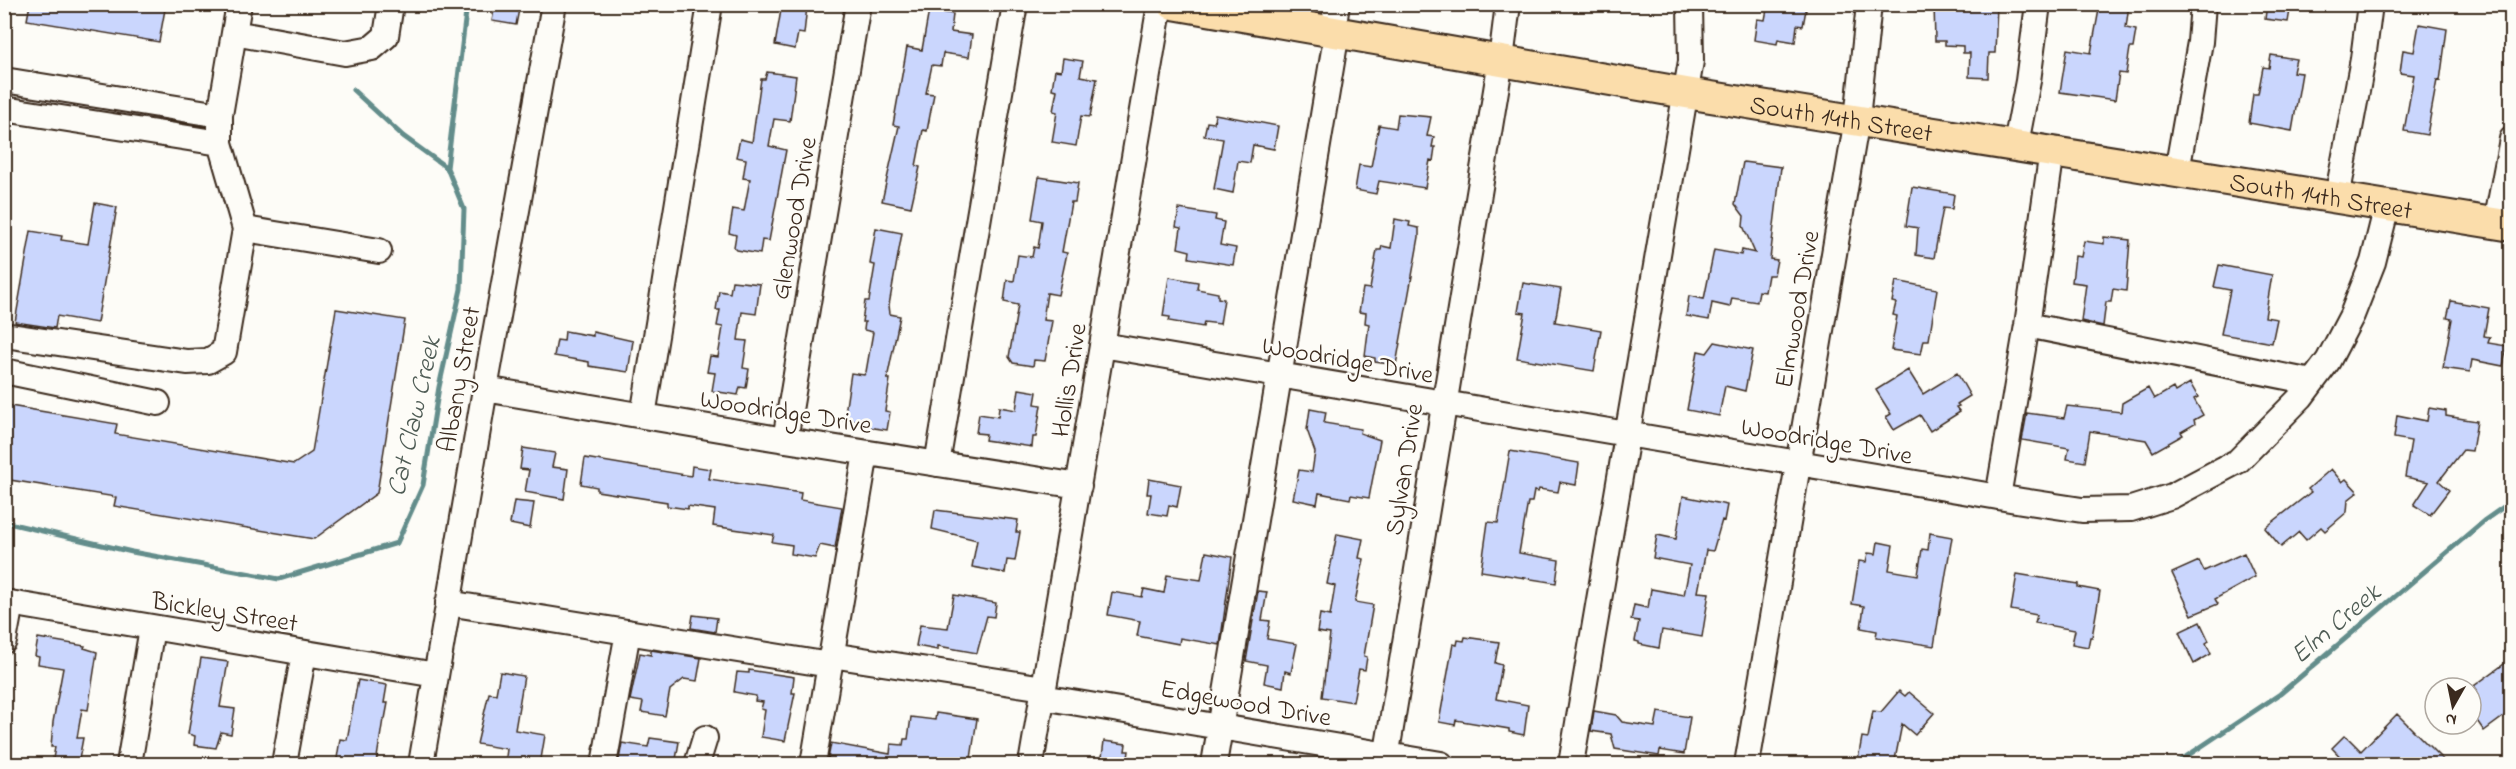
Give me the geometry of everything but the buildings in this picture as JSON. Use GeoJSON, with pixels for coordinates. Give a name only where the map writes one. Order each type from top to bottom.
{"type":"FeatureCollection","features":[{"type":"Feature","properties":{"kind":"main road","name":"South 14th Street"},"geometry":{"type":"LineString","coordinates":[[1175,5],[1336,23],[1501,60],[1686,93],[2016,144],[2504,225]]}},
{"type":"Feature","properties":{"kind":"street"},"geometry":{"type":"LineString","coordinates":[[4,335],[187,362],[208,361],[224,352],[245,229],[220,143],[220,115],[239,4]]}},
{"type":"Feature","properties":{"kind":"street"},"geometry":{"type":"LineString","coordinates":[[234,33],[345,53],[372,48],[386,36],[391,4]]}},
{"type":"Feature","properties":{"kind":"street","name":"Albany Street"},"geometry":{"type":"LineString","coordinates":[[421,765],[554,4]]}},
{"type":"Feature","properties":{"kind":"street"},"geometry":{"type":"LineString","coordinates":[[643,416],[710,4]]}},
{"type":"Feature","properties":{"kind":"street","name":"Glenwood Drive"},"geometry":{"type":"LineString","coordinates":[[785,440],[858,4]]}},
{"type":"Feature","properties":{"kind":"street"},"geometry":{"type":"LineString","coordinates":[[937,464],[1015,4]]}},
{"type":"Feature","properties":{"kind":"street","name":"Hollis Drive"},"geometry":{"type":"LineString","coordinates":[[1032,765],[1160,4]]}},
{"type":"Feature","properties":{"kind":"street","name":"Sylvan Drive"},"geometry":{"type":"LineString","coordinates":[[1386,760],[1501,60],[1508,4]]}},
{"type":"Feature","properties":{"kind":"street"},"geometry":{"type":"LineString","coordinates":[[1571,765],[1686,93],[1691,61],[1690,4]]}},
{"type":"Feature","properties":{"kind":"street","name":"Elmwood Drive"},"geometry":{"type":"LineString","coordinates":[[1747,765],[1857,119],[1869,4]]}},
{"type":"Feature","properties":{"kind":"street"},"geometry":{"type":"LineString","coordinates":[[2016,144],[2028,81],[2038,4]]}},
{"type":"Feature","properties":{"kind":"street"},"geometry":{"type":"LineString","coordinates":[[2177,171],[2200,42],[2203,4]]}},
{"type":"Feature","properties":{"kind":"street"},"geometry":{"type":"LineString","coordinates":[[2337,198],[2363,58],[2370,4]]}},
{"type":"Feature","properties":{"kind":"street"},"geometry":{"type":"LineString","coordinates":[[1214,765],[1280,376],[1336,23]]}},
{"type":"Feature","properties":{"kind":"street"},"geometry":{"type":"LineString","coordinates":[[4,80],[220,115]]}},
{"type":"Feature","properties":{"kind":"street"},"geometry":{"type":"LineString","coordinates":[[4,109],[220,143]]}},
{"type":"Feature","properties":{"kind":"street"},"geometry":{"type":"LineString","coordinates":[[2504,225],[2511,139]]}},
{"type":"Feature","properties":{"kind":"street"},"geometry":{"type":"LineString","coordinates":[[1998,497],[2027,324],[2052,151]]}},
{"type":"Feature","properties":{"kind":"street","name":"Woodridge Drive"},"geometry":{"type":"LineString","coordinates":[[1102,345],[1998,497],[2082,510],[2131,509],[2172,496],[2238,461],[2269,432],[2312,382],[2328,361],[2352,315],[2373,262],[2387,206]]}},
{"type":"Feature","properties":{"kind":"street"},"geometry":{"type":"LineString","coordinates":[[245,229],[379,251]]}},
{"type":"Feature","properties":{"kind":"street"},"geometry":{"type":"LineString","coordinates":[[2027,324],[2312,382]]}},
{"type":"Feature","properties":{"kind":"street"},"geometry":{"type":"LineString","coordinates":[[4,371],[158,403]]}},
{"type":"Feature","properties":{"kind":"street","name":"Woodridge Drive"},"geometry":{"type":"LineString","coordinates":[[485,389],[785,440],[1079,486]]}},
{"type":"Feature","properties":{"kind":"street"},"geometry":{"type":"LineString","coordinates":[[813,765],[866,453]]}},
{"type":"Feature","properties":{"kind":"street"},"geometry":{"type":"LineString","coordinates":[[4,641],[8,603]]}},
{"type":"Feature","properties":{"kind":"street","name":"Bickley Street"},"geometry":{"type":"LineString","coordinates":[[8,603],[436,675]]}},
{"type":"Feature","properties":{"kind":"street","name":"Edgewood Drive"},"geometry":{"type":"LineString","coordinates":[[448,603],[628,632],[1043,692],[1386,760],[1441,765]]}},
{"type":"Feature","properties":{"kind":"street"},"geometry":{"type":"LineString","coordinates":[[129,765],[152,628]]}},
{"type":"Feature","properties":{"kind":"street"},"geometry":{"type":"LineString","coordinates":[[604,765],[628,632]]}},
{"type":"Feature","properties":{"kind":"street"},"geometry":{"type":"LineString","coordinates":[[284,765],[304,653]]}},
{"type":"Feature","properties":{"kind":"street"},"geometry":{"type":"LineString","coordinates":[[697,765],[705,738]]}},
{"type":"Feature","properties":{"kind":"waterway","name":"Cat Claw Creek"},"geometry":{"type":"LineString","coordinates":[[4,522],[132,552],[279,579],[397,543],[423,485],[439,387],[461,289],[464,209],[447,168],[467,4]]}},
{"type":"Feature","properties":{"kind":"waterway"},"geometry":{"type":"LineString","coordinates":[[353,90],[403,136],[447,168]]}},
{"type":"Feature","properties":{"kind":"waterway","name":"Elm Creek"},"geometry":{"type":"LineString","coordinates":[[2175,764],[2280,694],[2485,520],[2512,501]]}}]}
